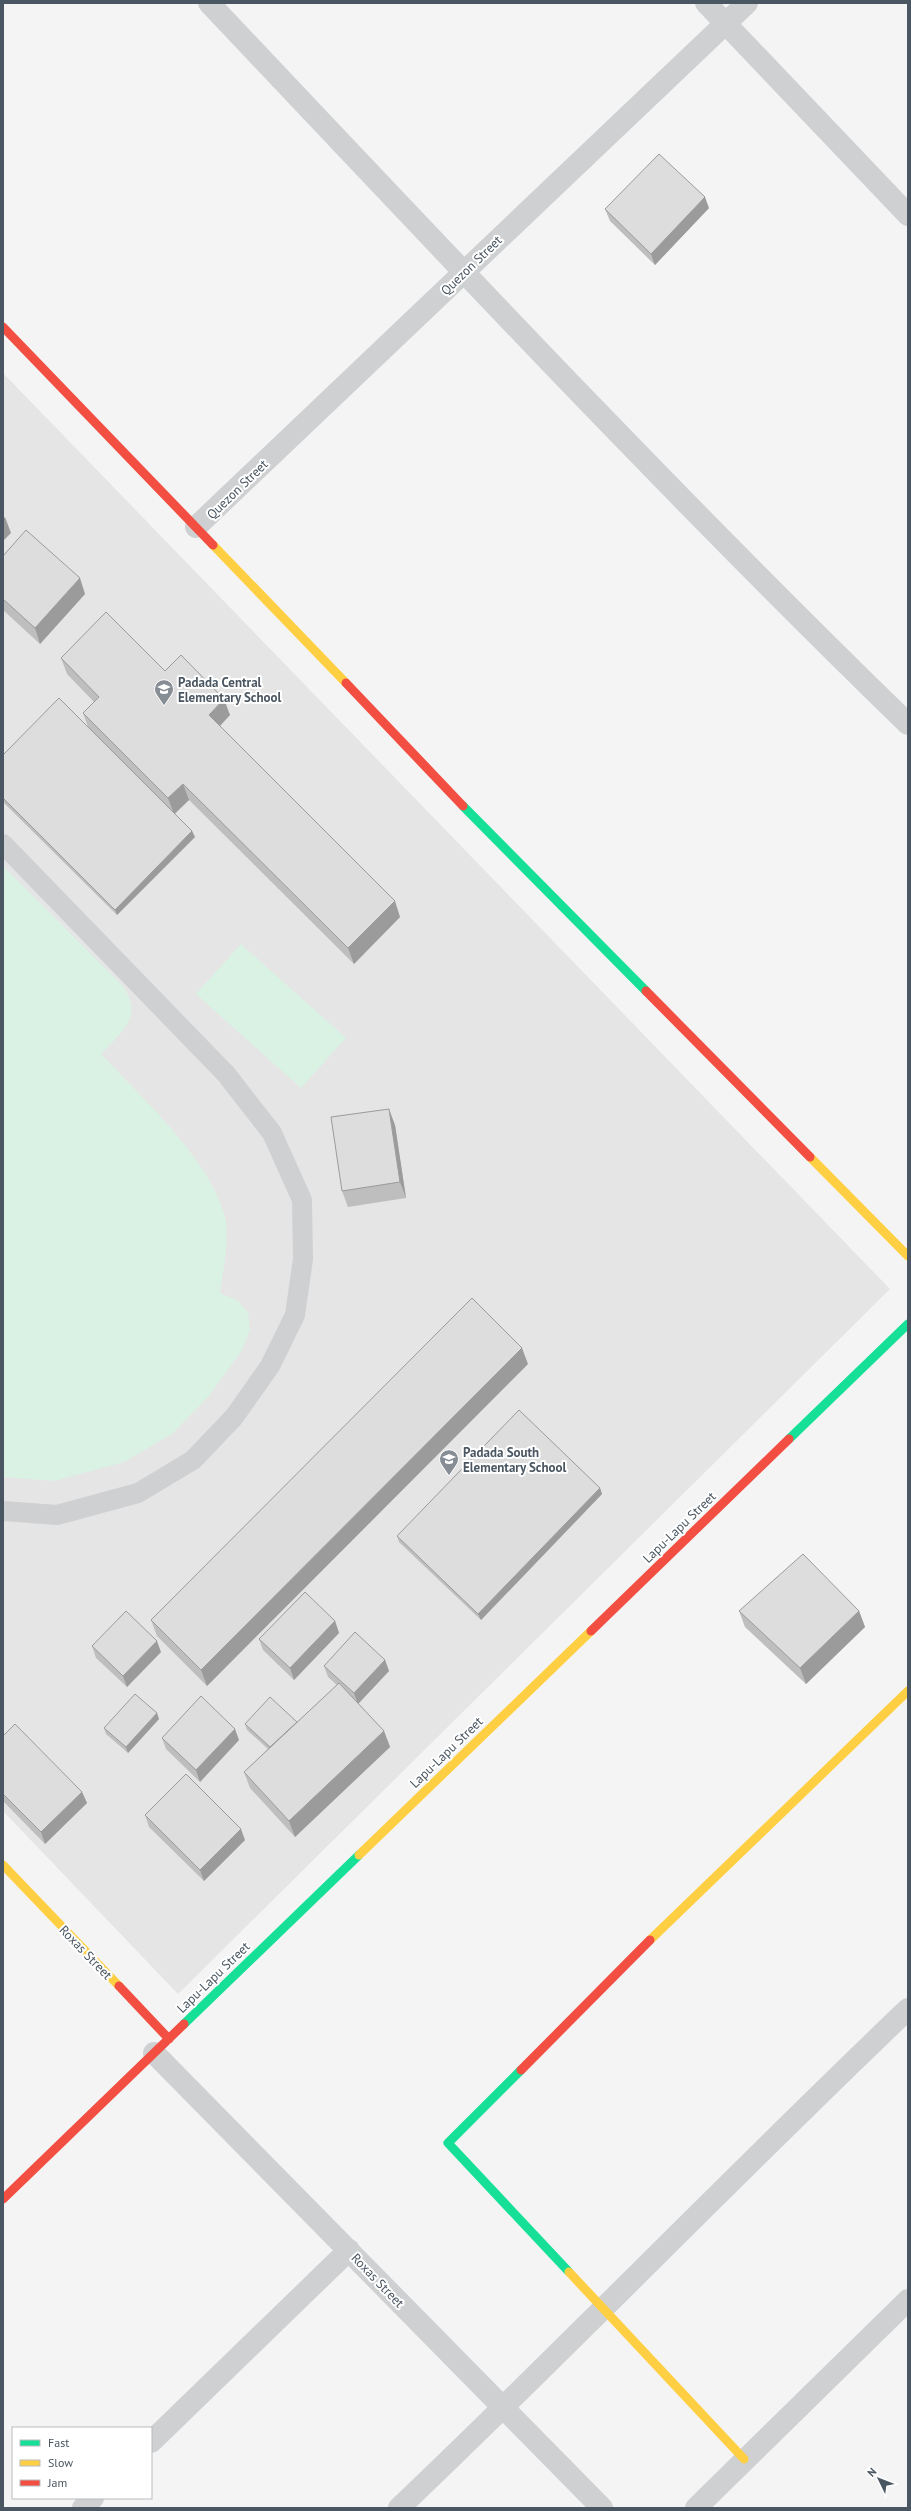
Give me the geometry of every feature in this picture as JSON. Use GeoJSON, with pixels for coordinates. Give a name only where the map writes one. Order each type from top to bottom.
{"type":"FeatureCollection","features":[{"type":"Feature","properties":{"kind":"street"},"geometry":{"type":"LineString","coordinates":[[209,3],[464,272],[790,609],[908,724]]}},
{"type":"Feature","properties":{"kind":"street"},"geometry":{"type":"LineString","coordinates":[[706,3],[908,215]]}},
{"type":"Feature","properties":{"kind":"street","name":"Quezon Street"},"geometry":{"type":"LineString","coordinates":[[196,527],[747,3]]}},
{"type":"Feature","properties":{"kind":"street"},"geometry":{"type":"LineString","coordinates":[[3,327],[483,826],[908,1256]]}},
{"type":"Feature","properties":{"kind":"street","name":"Lapu-Lapu Street"},"geometry":{"type":"LineString","coordinates":[[3,2199],[905,1334]]}},
{"type":"Feature","properties":{"kind":"street"},"geometry":{"type":"LineString","coordinates":[[744,2459],[448,2143],[713,1877],[908,1690]]}},
{"type":"Feature","properties":{"kind":"street","name":"Roxas Street"},"geometry":{"type":"LineString","coordinates":[[3,1865],[161,2046],[349,2250],[602,2508]]}},
{"type":"Feature","properties":{"kind":"street"},"geometry":{"type":"LineString","coordinates":[[399,2508],[504,2408],[602,2308],[908,2009]]}},
{"type":"Feature","properties":{"kind":"street"},"geometry":{"type":"LineString","coordinates":[[152,2441],[349,2250]]}},
{"type":"Feature","properties":{"kind":"street"},"geometry":{"type":"LineString","coordinates":[[696,2508],[744,2459],[908,2300]]}},
{"type":"Feature","properties":{"kind":"street"},"geometry":{"type":"LineString","coordinates":[[83,2508],[92,2499]]}},
{"type":"Feature","properties":{"kind":"lane"},"geometry":{"type":"LineString","coordinates":[[3,844],[221,1068],[272,1133],[302,1200],[303,1260],[295,1315],[270,1366],[234,1417],[192,1460],[138,1493],[57,1515],[3,1511]]}},
{"type":"Feature","properties":{"kind":"shaded area"},"geometry":{"type":"Polygon","coordinates":[[[3,373],[890,1289],[178,1994],[3,1811],[3,373]]]}},
{"type":"Feature","properties":{"kind":"green space"},"geometry":{"type":"Polygon","coordinates":[[[3,866],[123,986],[129,997],[131,1016],[128,1023],[123,1031],[101,1054],[173,1130],[205,1174],[217,1195],[225,1217],[227,1235],[226,1255],[220,1293],[238,1301],[248,1313],[250,1330],[242,1350],[209,1396],[172,1434],[124,1462],[54,1481],[3,1477],[3,866]]]}},
{"type":"Feature","properties":{"kind":"green space"},"geometry":{"type":"Polygon","coordinates":[[[241,944],[346,1038],[301,1088],[196,994],[241,944]]]}},
{"type":"Feature","properties":{"kind":"building"},"geometry":{"type":"Polygon","coordinates":[[[659,154],[705,197],[651,254],[605,209],[659,154]]]}},
{"type":"Feature","properties":{"kind":"building"},"geometry":{"type":"Polygon","coordinates":[[[26,530],[80,578],[35,628],[3,599],[3,556],[26,530]]]}},
{"type":"Feature","properties":{"kind":"building"},"geometry":{"type":"Polygon","coordinates":[[[106,612],[165,671],[181,655],[224,699],[209,715],[395,901],[348,948],[183,784],[168,798],[83,713],[99,697],[61,658],[106,612]]]}},
{"type":"Feature","properties":{"kind":"building"},"geometry":{"type":"Polygon","coordinates":[[[59,698],[192,831],[115,910],[3,798],[3,755],[59,698]]]}},
{"type":"Feature","properties":{"kind":"building"},"geometry":{"type":"Polygon","coordinates":[[[389,1109],[400,1182],[342,1191],[331,1117],[389,1109]]]}},
{"type":"Feature","properties":{"kind":"building"},"geometry":{"type":"Polygon","coordinates":[[[472,1298],[522,1348],[201,1670],[151,1620],[472,1298]]]}},
{"type":"Feature","properties":{"kind":"building"},"geometry":{"type":"Polygon","coordinates":[[[519,1410],[600,1488],[478,1614],[397,1536],[519,1410]]]}},
{"type":"Feature","properties":{"kind":"building"},"geometry":{"type":"Polygon","coordinates":[[[803,1554],[859,1611],[800,1668],[739,1611],[803,1554]]]}},
{"type":"Feature","properties":{"kind":"building"},"geometry":{"type":"Polygon","coordinates":[[[305,1592],[335,1621],[290,1668],[259,1639],[305,1592]]]}},
{"type":"Feature","properties":{"kind":"building"},"geometry":{"type":"Polygon","coordinates":[[[126,1611],[157,1641],[123,1676],[92,1646],[126,1611]]]}},
{"type":"Feature","properties":{"kind":"building"},"geometry":{"type":"Polygon","coordinates":[[[355,1632],[385,1660],[354,1693],[324,1666],[355,1632]]]}},
{"type":"Feature","properties":{"kind":"building"},"geometry":{"type":"Polygon","coordinates":[[[339,1683],[384,1731],[289,1821],[244,1772],[339,1683]]]}},
{"type":"Feature","properties":{"kind":"building"},"geometry":{"type":"Polygon","coordinates":[[[135,1694],[157,1713],[126,1747],[104,1728],[135,1694]]]}},
{"type":"Feature","properties":{"kind":"building"},"geometry":{"type":"Polygon","coordinates":[[[201,1696],[235,1729],[196,1770],[162,1738],[201,1696]]]}},
{"type":"Feature","properties":{"kind":"building"},"geometry":{"type":"Polygon","coordinates":[[[270,1697],[297,1722],[270,1747],[245,1724],[270,1697]]]}},
{"type":"Feature","properties":{"kind":"building"},"geometry":{"type":"Polygon","coordinates":[[[15,1724],[82,1792],[41,1832],[3,1794],[3,1736],[15,1724]]]}},
{"type":"Feature","properties":{"kind":"building"},"geometry":{"type":"Polygon","coordinates":[[[186,1774],[241,1829],[200,1870],[145,1815],[186,1774]]]}},
{"type":"Feature","properties":{"kind":"traffic: fast"},"geometry":{"type":"LineString","coordinates":[[463,806],[646,991]]}},
{"type":"Feature","properties":{"kind":"traffic: fast"},"geometry":{"type":"LineString","coordinates":[[789,1439],[908,1324]]}},
{"type":"Feature","properties":{"kind":"traffic: fast"},"geometry":{"type":"LineString","coordinates":[[184,2024],[359,1855]]}},
{"type":"Feature","properties":{"kind":"traffic: fast"},"geometry":{"type":"LineString","coordinates":[[521,2070],[448,2143],[569,2272]]}},
{"type":"Feature","properties":{"kind":"traffic: slow"},"geometry":{"type":"LineString","coordinates":[[213,545],[346,683]]}},
{"type":"Feature","properties":{"kind":"traffic: slow"},"geometry":{"type":"LineString","coordinates":[[810,1157],[908,1256]]}},
{"type":"Feature","properties":{"kind":"traffic: slow"},"geometry":{"type":"LineString","coordinates":[[359,1855],[591,1631]]}},
{"type":"Feature","properties":{"kind":"traffic: slow"},"geometry":{"type":"LineString","coordinates":[[650,1940],[908,1691]]}},
{"type":"Feature","properties":{"kind":"traffic: slow"},"geometry":{"type":"LineString","coordinates":[[3,1865],[119,1986]]}},
{"type":"Feature","properties":{"kind":"traffic: slow"},"geometry":{"type":"LineString","coordinates":[[569,2272],[744,2459]]}},
{"type":"Feature","properties":{"kind":"traffic: jam"},"geometry":{"type":"LineString","coordinates":[[3,327],[213,545]]}},
{"type":"Feature","properties":{"kind":"traffic: jam"},"geometry":{"type":"LineString","coordinates":[[346,683],[463,806]]}},
{"type":"Feature","properties":{"kind":"traffic: jam"},"geometry":{"type":"LineString","coordinates":[[646,991],[810,1157]]}},
{"type":"Feature","properties":{"kind":"traffic: jam"},"geometry":{"type":"LineString","coordinates":[[591,1631],[789,1439]]}},
{"type":"Feature","properties":{"kind":"traffic: jam"},"geometry":{"type":"LineString","coordinates":[[521,2070],[650,1940]]}},
{"type":"Feature","properties":{"kind":"traffic: jam"},"geometry":{"type":"LineString","coordinates":[[119,1986],[169,2039]]}},
{"type":"Feature","properties":{"kind":"traffic: jam"},"geometry":{"type":"LineString","coordinates":[[3,2199],[184,2024]]}},
{"type":"Feature","properties":{"kind":"place","name":"Padada Central Elementary School"},"geometry":{"type":"Point","coordinates":[164,706]}},
{"type":"Feature","properties":{"kind":"place","name":"Padada South Elementary School"},"geometry":{"type":"Point","coordinates":[449,1476]}}]}
